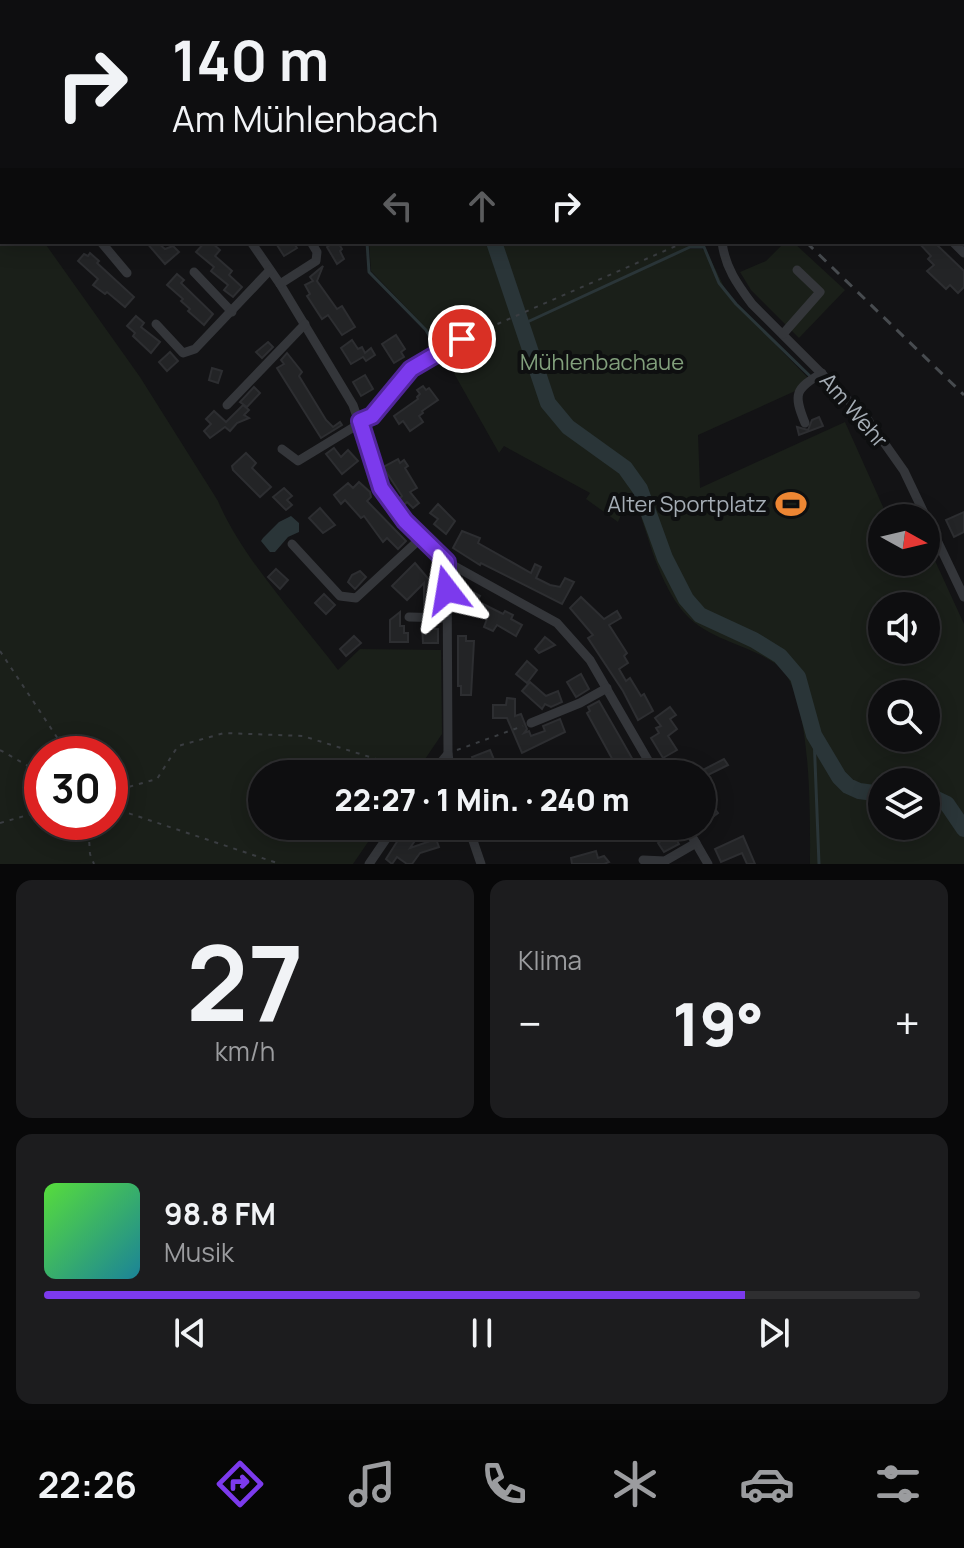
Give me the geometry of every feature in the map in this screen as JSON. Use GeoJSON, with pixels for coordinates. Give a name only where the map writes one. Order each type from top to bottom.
{"type":"FeatureCollection","features":[{"type":"Feature","properties":{"kind":"street"},"geometry":{"type":"LineString","coordinates":[[103,244],[127,273]]}},
{"type":"Feature","properties":{"kind":"street"},"geometry":{"type":"LineString","coordinates":[[252,244],[353,405],[381,488],[421,538],[447,562],[557,623],[590,660],[648,760]]}},
{"type":"Feature","properties":{"kind":"street"},"geometry":{"type":"LineString","coordinates":[[280,284],[316,261],[317,252],[312,244]]}},
{"type":"Feature","properties":{"kind":"street","name":"Am Wehr"},"geometry":{"type":"LineString","coordinates":[[722,244],[724,260],[736,284],[752,304],[868,420],[904,471],[964,597]]}},
{"type":"Feature","properties":{"kind":"street"},"geometry":{"type":"LineString","coordinates":[[156,324],[183,353],[195,349],[270,270]]}},
{"type":"Feature","properties":{"kind":"street"},"geometry":{"type":"LineString","coordinates":[[783,334],[820,292],[797,270]]}},
{"type":"Feature","properties":{"kind":"street"},"geometry":{"type":"LineString","coordinates":[[194,272],[232,312]]}},
{"type":"Feature","properties":{"kind":"street"},"geometry":{"type":"LineString","coordinates":[[227,405],[305,324]]}},
{"type":"Feature","properties":{"kind":"street"},"geometry":{"type":"LineString","coordinates":[[282,449],[298,461],[372,416],[411,369],[462,339]]}},
{"type":"Feature","properties":{"kind":"street"},"geometry":{"type":"LineString","coordinates":[[805,423],[798,407],[799,390],[804,383],[822,373]]}},
{"type":"Feature","properties":{"kind":"street"},"geometry":{"type":"LineString","coordinates":[[292,544],[340,596],[356,598],[421,538]]}},
{"type":"Feature","properties":{"kind":"street"},"geometry":{"type":"LineString","coordinates":[[447,562],[449,760]]}},
{"type":"Feature","properties":{"kind":"street"},"geometry":{"type":"LineString","coordinates":[[409,617],[447,618]]}},
{"type":"Feature","properties":{"kind":"street"},"geometry":{"type":"LineString","coordinates":[[531,723],[607,688]]}},
{"type":"Feature","properties":{"kind":"street"},"geometry":{"type":"LineString","coordinates":[[443,760],[448,754]]}},
{"type":"Feature","properties":{"kind":"street"},"geometry":{"type":"LineString","coordinates":[[369,864],[385,840]]}},
{"type":"Feature","properties":{"kind":"street"},"geometry":{"type":"LineString","coordinates":[[473,840],[481,864]]}},
{"type":"Feature","properties":{"kind":"street"},"geometry":{"type":"LineString","coordinates":[[694,840],[708,864]]}},
{"type":"Feature","properties":{"kind":"street"},"geometry":{"type":"LineString","coordinates":[[643,860],[665,861],[696,843]]}},
{"type":"Feature","properties":{"kind":"path"},"geometry":{"type":"LineString","coordinates":[[462,339],[681,244]]}},
{"type":"Feature","properties":{"kind":"path"},"geometry":{"type":"LineString","coordinates":[[505,314],[506,320]]}},
{"type":"Feature","properties":{"kind":"path"},"geometry":{"type":"LineString","coordinates":[[0,651],[56,736]]}},
{"type":"Feature","properties":{"kind":"path"},"geometry":{"type":"LineString","coordinates":[[448,754],[531,723]]}},
{"type":"Feature","properties":{"kind":"path"},"geometry":{"type":"LineString","coordinates":[[128,787],[157,779],[178,746],[224,733],[303,736],[379,760]]}},
{"type":"Feature","properties":{"kind":"path"},"geometry":{"type":"LineString","coordinates":[[0,750],[24,764]]}},
{"type":"Feature","properties":{"kind":"path"},"geometry":{"type":"LineString","coordinates":[[128,813],[280,864]]}},
{"type":"Feature","properties":{"kind":"path"},"geometry":{"type":"LineString","coordinates":[[0,823],[24,816]]}},
{"type":"Feature","properties":{"kind":"path"},"geometry":{"type":"LineString","coordinates":[[89,840],[94,864]]}},
{"type":"Feature","properties":{"kind":"green space"},"geometry":{"type":"Polygon","coordinates":[[[0,244],[45,244],[140,377],[256,566],[338,670],[360,649],[441,650],[442,734],[424,760],[248,760],[248,840],[369,840],[353,864],[0,864],[0,244]]]}},
{"type":"Feature","properties":{"kind":"green space","name":"Mühlenbachaue"},"geometry":{"type":"Polygon","coordinates":[[[369,244],[687,244],[690,249],[707,252],[726,291],[737,305],[813,383],[698,435],[700,488],[845,422],[882,504],[868,504],[868,576],[940,576],[940,572],[964,624],[964,864],[810,864],[807,757],[797,700],[788,678],[776,664],[702,628],[681,609],[660,572],[631,492],[618,522],[586,499],[590,493],[504,446],[499,453],[426,328],[371,271],[369,244]]]}},
{"type":"Feature","properties":{"kind":"green space"},"geometry":{"type":"Polygon","coordinates":[[[783,244],[795,244],[845,290],[799,338],[751,290],[740,272],[766,261],[783,244]]]}},
{"type":"Feature","properties":{"kind":"shaded area"},"geometry":{"type":"Polygon","coordinates":[[[291,516],[299,523],[299,532],[288,537],[275,552],[270,552],[261,541],[279,522],[291,516]]]}},
{"type":"Feature","properties":{"kind":"building"},"geometry":{"type":"Polygon","coordinates":[[[148,244],[159,244],[165,249],[173,246],[179,252],[165,264],[148,244]]]}},
{"type":"Feature","properties":{"kind":"building"},"geometry":{"type":"Polygon","coordinates":[[[203,244],[213,244],[220,250],[215,256],[232,271],[229,275],[242,287],[233,297],[224,290],[228,285],[211,271],[214,267],[196,252],[203,244]]]}},
{"type":"Feature","properties":{"kind":"building"},"geometry":{"type":"Polygon","coordinates":[[[294,244],[297,248],[284,256],[277,245],[294,244]]]}},
{"type":"Feature","properties":{"kind":"building"},"geometry":{"type":"Polygon","coordinates":[[[339,244],[344,259],[337,264],[327,247],[339,244]]]}},
{"type":"Feature","properties":{"kind":"building"},"geometry":{"type":"Polygon","coordinates":[[[920,244],[936,244],[964,271],[964,287],[958,293],[950,285],[946,289],[927,271],[934,265],[928,259],[931,256],[920,244]]]}},
{"type":"Feature","properties":{"kind":"building"},"geometry":{"type":"Polygon","coordinates":[[[90,253],[134,297],[125,307],[93,285],[98,279],[78,261],[84,254],[88,256],[90,253]]]}},
{"type":"Feature","properties":{"kind":"building"},"geometry":{"type":"Polygon","coordinates":[[[323,266],[317,281],[337,309],[342,306],[355,327],[342,335],[328,315],[322,319],[307,296],[310,294],[305,285],[313,281],[310,277],[323,266]]]}},
{"type":"Feature","properties":{"kind":"building"},"geometry":{"type":"Polygon","coordinates":[[[177,274],[184,280],[181,283],[213,314],[204,325],[167,285],[177,274]]]}},
{"type":"Feature","properties":{"kind":"building"},"geometry":{"type":"Polygon","coordinates":[[[136,316],[144,323],[141,327],[160,342],[151,353],[127,326],[136,316]]]}},
{"type":"Feature","properties":{"kind":"building"},"geometry":{"type":"Polygon","coordinates":[[[396,335],[405,349],[401,352],[404,357],[394,363],[382,344],[396,335]]]}},
{"type":"Feature","properties":{"kind":"building"},"geometry":{"type":"Polygon","coordinates":[[[352,340],[358,349],[362,347],[365,353],[371,348],[375,355],[366,361],[363,357],[351,364],[341,348],[352,340]]]}},
{"type":"Feature","properties":{"kind":"building"},"geometry":{"type":"Polygon","coordinates":[[[268,342],[273,347],[262,358],[256,352],[268,342]]]}},
{"type":"Feature","properties":{"kind":"building"},"geometry":{"type":"Polygon","coordinates":[[[170,352],[178,361],[167,371],[159,362],[170,352]]]}},
{"type":"Feature","properties":{"kind":"building"},"geometry":{"type":"Polygon","coordinates":[[[287,353],[302,372],[299,376],[326,420],[333,427],[340,422],[342,425],[321,438],[277,368],[284,364],[281,360],[287,353]]]}},
{"type":"Feature","properties":{"kind":"building"},"geometry":{"type":"Polygon","coordinates":[[[212,368],[222,371],[218,383],[209,380],[212,368]]]}},
{"type":"Feature","properties":{"kind":"building"},"geometry":{"type":"Polygon","coordinates":[[[365,375],[373,389],[361,396],[353,382],[365,375]]]}},
{"type":"Feature","properties":{"kind":"building"},"geometry":{"type":"Polygon","coordinates":[[[423,386],[426,390],[429,388],[438,400],[422,411],[419,416],[423,422],[410,431],[403,421],[399,424],[394,416],[418,399],[420,394],[417,390],[423,386]]]}},
{"type":"Feature","properties":{"kind":"building"},"geometry":{"type":"Polygon","coordinates":[[[254,387],[260,393],[247,407],[240,402],[254,387]]]}},
{"type":"Feature","properties":{"kind":"building"},"geometry":{"type":"Polygon","coordinates":[[[243,405],[249,410],[244,415],[249,418],[237,423],[230,431],[225,427],[210,438],[204,431],[211,424],[206,419],[214,411],[226,422],[243,405]]]}},
{"type":"Feature","properties":{"kind":"building"},"geometry":{"type":"Polygon","coordinates":[[[819,417],[823,426],[799,435],[797,427],[808,430],[812,420],[819,417]]]}},
{"type":"Feature","properties":{"kind":"building"},"geometry":{"type":"Polygon","coordinates":[[[334,448],[341,457],[348,450],[358,461],[342,474],[326,454],[334,448]]]}},
{"type":"Feature","properties":{"kind":"building"},"geometry":{"type":"Polygon","coordinates":[[[246,453],[256,463],[252,468],[271,487],[260,497],[233,470],[232,466],[246,453]]]}},
{"type":"Feature","properties":{"kind":"building"},"geometry":{"type":"Polygon","coordinates":[[[398,459],[400,463],[404,460],[408,466],[405,468],[417,488],[410,492],[419,503],[413,508],[399,499],[402,496],[383,467],[398,459]]]}},
{"type":"Feature","properties":{"kind":"building"},"geometry":{"type":"Polygon","coordinates":[[[359,482],[370,492],[371,497],[367,501],[406,541],[398,549],[387,538],[383,542],[364,516],[361,518],[345,500],[341,504],[334,495],[348,483],[353,488],[359,482]]]}},
{"type":"Feature","properties":{"kind":"building"},"geometry":{"type":"Polygon","coordinates":[[[284,488],[292,496],[287,500],[292,505],[286,510],[273,497],[284,488]]]}},
{"type":"Feature","properties":{"kind":"building"},"geometry":{"type":"Polygon","coordinates":[[[438,504],[455,521],[446,534],[434,524],[438,519],[430,513],[438,504]]]}},
{"type":"Feature","properties":{"kind":"building"},"geometry":{"type":"Polygon","coordinates":[[[320,508],[335,525],[323,533],[309,518],[320,508]]]}},
{"type":"Feature","properties":{"kind":"building"},"geometry":{"type":"Polygon","coordinates":[[[964,512],[964,532],[954,537],[946,520],[964,512]]]}},
{"type":"Feature","properties":{"kind":"building"},"geometry":{"type":"Polygon","coordinates":[[[462,531],[480,538],[478,543],[531,573],[535,564],[541,567],[536,578],[550,585],[560,587],[565,578],[574,582],[562,604],[480,565],[453,548],[462,531]]]}},
{"type":"Feature","properties":{"kind":"building"},"geometry":{"type":"Polygon","coordinates":[[[415,563],[431,582],[435,578],[437,610],[424,610],[424,583],[407,600],[392,586],[415,563]]]}},
{"type":"Feature","properties":{"kind":"building"},"geometry":{"type":"Polygon","coordinates":[[[276,569],[288,580],[280,589],[268,577],[276,569]]]}},
{"type":"Feature","properties":{"kind":"building"},"geometry":{"type":"Polygon","coordinates":[[[360,571],[366,577],[355,589],[348,582],[352,575],[360,571]]]}},
{"type":"Feature","properties":{"kind":"building"},"geometry":{"type":"Polygon","coordinates":[[[465,588],[480,596],[477,601],[503,614],[505,611],[513,615],[511,619],[522,625],[516,636],[497,625],[493,631],[484,627],[487,619],[455,598],[455,589],[463,593],[465,588]]]}},
{"type":"Feature","properties":{"kind":"building"},"geometry":{"type":"Polygon","coordinates":[[[324,594],[335,605],[326,614],[315,603],[324,594]]]}},
{"type":"Feature","properties":{"kind":"building"},"geometry":{"type":"Polygon","coordinates":[[[581,597],[604,619],[617,611],[621,618],[609,625],[627,653],[624,656],[628,663],[619,669],[626,681],[630,678],[641,696],[644,694],[653,711],[638,720],[588,638],[593,635],[570,608],[581,597]]]}},
{"type":"Feature","properties":{"kind":"building"},"geometry":{"type":"Polygon","coordinates":[[[400,612],[400,626],[404,626],[404,633],[408,633],[408,642],[390,642],[390,620],[400,612]]]}},
{"type":"Feature","properties":{"kind":"building"},"geometry":{"type":"Polygon","coordinates":[[[422,625],[435,625],[438,643],[423,643],[422,625]]]}},
{"type":"Feature","properties":{"kind":"building"},"geometry":{"type":"Polygon","coordinates":[[[354,636],[361,643],[346,656],[340,649],[354,636]]]}},
{"type":"Feature","properties":{"kind":"building"},"geometry":{"type":"Polygon","coordinates":[[[458,636],[474,641],[471,695],[461,695],[461,686],[458,686],[458,636]]]}},
{"type":"Feature","properties":{"kind":"building"},"geometry":{"type":"Polygon","coordinates":[[[545,637],[555,645],[539,653],[535,649],[545,637]]]}},
{"type":"Feature","properties":{"kind":"building"},"geometry":{"type":"Polygon","coordinates":[[[527,661],[537,670],[527,683],[516,674],[527,661]]]}},
{"type":"Feature","properties":{"kind":"building"},"geometry":{"type":"Polygon","coordinates":[[[581,674],[589,689],[576,697],[567,682],[581,674]]]}},
{"type":"Feature","properties":{"kind":"building"},"geometry":{"type":"Polygon","coordinates":[[[530,682],[546,696],[558,691],[562,702],[551,707],[545,704],[542,709],[522,691],[530,682]]]}},
{"type":"Feature","properties":{"kind":"building"},"geometry":{"type":"Polygon","coordinates":[[[507,698],[515,699],[515,716],[521,714],[527,729],[524,733],[529,731],[531,736],[545,731],[543,726],[560,719],[565,732],[522,753],[507,718],[493,718],[493,705],[506,705],[507,698]]]}},
{"type":"Feature","properties":{"kind":"building"},"geometry":{"type":"Polygon","coordinates":[[[599,701],[633,760],[613,760],[587,713],[590,711],[588,707],[599,701]]]}},
{"type":"Feature","properties":{"kind":"building"},"geometry":{"type":"Polygon","coordinates":[[[670,707],[676,715],[670,719],[677,729],[668,736],[677,750],[663,758],[651,738],[659,733],[656,728],[661,726],[655,718],[670,707]]]}},
{"type":"Feature","properties":{"kind":"building"},"geometry":{"type":"Polygon","coordinates":[[[490,750],[494,760],[473,760],[472,757],[490,750]]]}},
{"type":"Feature","properties":{"kind":"building"},"geometry":{"type":"Polygon","coordinates":[[[724,759],[728,765],[716,771],[716,763],[724,759]]]}},
{"type":"Feature","properties":{"kind":"building"},"geometry":{"type":"Polygon","coordinates":[[[743,836],[755,864],[747,864],[742,853],[721,862],[715,849],[743,836]]]}},
{"type":"Feature","properties":{"kind":"building"},"geometry":{"type":"Polygon","coordinates":[[[398,840],[415,840],[410,848],[436,840],[439,847],[420,853],[412,864],[397,857],[392,864],[386,859],[398,840]]]}},
{"type":"Feature","properties":{"kind":"building"},"geometry":{"type":"Polygon","coordinates":[[[677,840],[679,844],[664,852],[658,843],[677,840]]]}},
{"type":"Feature","properties":{"kind":"building"},"geometry":{"type":"Polygon","coordinates":[[[596,851],[598,858],[604,856],[609,862],[572,864],[571,858],[596,851]]]}},
{"type":"Feature","properties":{"kind":"waterway"},"geometry":{"type":"LineString","coordinates":[[367,244],[369,272],[426,330],[435,346]]}},
{"type":"Feature","properties":{"kind":"waterway"},"geometry":{"type":"LineString","coordinates":[[495,244],[548,403],[568,427],[625,468],[640,489],[665,558],[686,599],[700,615],[780,656],[798,677],[814,735],[839,777],[848,786],[868,792]]}},
{"type":"Feature","properties":{"kind":"waterway"},"geometry":{"type":"LineString","coordinates":[[523,324],[690,247],[704,247],[719,283],[736,304],[812,378]]}},
{"type":"Feature","properties":{"kind":"waterway"},"geometry":{"type":"LineString","coordinates":[[814,735],[819,864]]}},
{"type":"Feature","properties":{"kind":"waterway"},"geometry":{"type":"LineString","coordinates":[[940,801],[947,804],[964,829]]}},
{"type":"Feature","properties":{"kind":"railway"},"geometry":{"type":"LineString","coordinates":[[808,244],[964,395]]}},
{"type":"Feature","properties":{"kind":"place","name":"Alter Sportplatz"},"geometry":{"type":"Point","coordinates":[791,504]}},
{"type":"Feature","properties":{"kind":"route"},"geometry":{"type":"LineString","coordinates":[[447,590],[447,562],[405,521],[381,488],[360,421],[372,416],[411,369],[462,339]]}}]}
